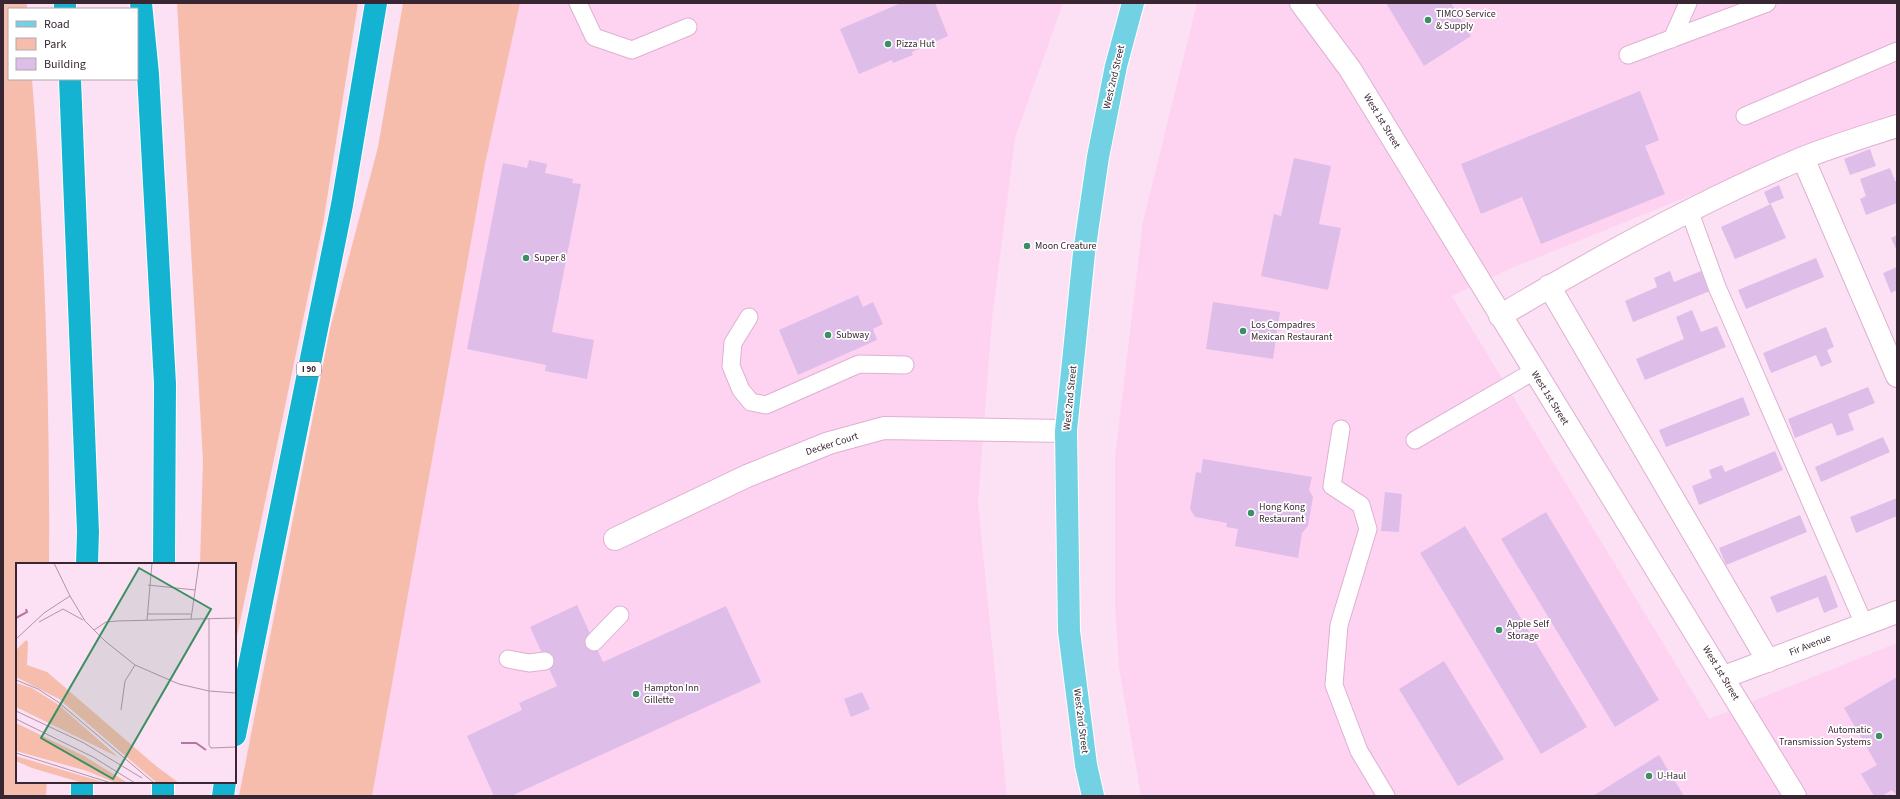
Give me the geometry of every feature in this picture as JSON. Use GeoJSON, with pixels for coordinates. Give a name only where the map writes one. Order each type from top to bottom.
{"type":"FeatureCollection","features":[{"type":"Feature","properties":{"kind":"highway"},"geometry":{"type":"LineString","coordinates":[[141,3],[148,74],[165,384],[164,563]]}},
{"type":"Feature","properties":{"kind":"highway","name":"I 90"},"geometry":{"type":"LineString","coordinates":[[236,730],[341,213],[376,3]]}},
{"type":"Feature","properties":{"kind":"highway"},"geometry":{"type":"LineString","coordinates":[[70,80],[88,532],[87,563]]}},
{"type":"Feature","properties":{"kind":"highway"},"geometry":{"type":"LineString","coordinates":[[82,783],[82,796]]}},
{"type":"Feature","properties":{"kind":"highway"},"geometry":{"type":"LineString","coordinates":[[163,783],[163,796]]}},
{"type":"Feature","properties":{"kind":"highway"},"geometry":{"type":"LineString","coordinates":[[223,796],[225,783]]}},
{"type":"Feature","properties":{"kind":"main road","name":"West 2nd Street"},"geometry":{"type":"LineString","coordinates":[[1093,796],[1086,765],[1069,631],[1066,431],[1084,253],[1098,157],[1116,66],[1133,3]]}},
{"type":"Feature","properties":{"kind":"street","name":"West 1st Street"},"geometry":{"type":"LineString","coordinates":[[1301,3],[1350,69],[1500,316],[1724,677],[1795,796]]}},
{"type":"Feature","properties":{"kind":"street"},"geometry":{"type":"LineString","coordinates":[[1500,316],[1549,286],[1689,210],[1803,158],[1897,126]]}},
{"type":"Feature","properties":{"kind":"street"},"geometry":{"type":"LineString","coordinates":[[1803,158],[1897,376]]}},
{"type":"Feature","properties":{"kind":"street"},"geometry":{"type":"LineString","coordinates":[[1549,286],[1768,661]]}},
{"type":"Feature","properties":{"kind":"street","name":"Decker Court"},"geometry":{"type":"LineString","coordinates":[[615,539],[747,476],[830,443],[884,428],[1066,431]]}},
{"type":"Feature","properties":{"kind":"street","name":"Fir Avenue"},"geometry":{"type":"LineString","coordinates":[[1724,677],[1897,612]]}},
{"type":"Feature","properties":{"kind":"lane"},"geometry":{"type":"LineString","coordinates":[[578,3],[594,37],[632,50],[688,27]]}},
{"type":"Feature","properties":{"kind":"lane"},"geometry":{"type":"LineString","coordinates":[[1672,39],[1688,3]]}},
{"type":"Feature","properties":{"kind":"lane"},"geometry":{"type":"LineString","coordinates":[[1628,55],[1767,3]]}},
{"type":"Feature","properties":{"kind":"lane"},"geometry":{"type":"LineString","coordinates":[[1745,116],[1897,51]]}},
{"type":"Feature","properties":{"kind":"lane"},"geometry":{"type":"LineString","coordinates":[[1689,210],[1717,286],[1864,624]]}},
{"type":"Feature","properties":{"kind":"lane"},"geometry":{"type":"LineString","coordinates":[[749,317],[733,343],[731,366],[741,390],[751,402],[766,405],[859,364],[905,365]]}},
{"type":"Feature","properties":{"kind":"lane"},"geometry":{"type":"LineString","coordinates":[[1415,440],[1534,371]]}},
{"type":"Feature","properties":{"kind":"lane"},"geometry":{"type":"LineString","coordinates":[[1341,429],[1332,486],[1361,504],[1368,529],[1339,625],[1334,685],[1359,750],[1386,796]]}},
{"type":"Feature","properties":{"kind":"lane"},"geometry":{"type":"LineString","coordinates":[[594,642],[620,615]]}},
{"type":"Feature","properties":{"kind":"lane"},"geometry":{"type":"LineString","coordinates":[[508,659],[529,663],[545,661]]}},
{"type":"Feature","properties":{"kind":"shaded area"},"geometry":{"type":"Polygon","coordinates":[[[520,3],[1063,3],[1015,138],[992,319],[978,503],[1007,796],[372,796],[484,169],[520,3]]]}},
{"type":"Feature","properties":{"kind":"shaded area"},"geometry":{"type":"Polygon","coordinates":[[[1197,3],[1897,3],[1897,112],[1514,267],[1452,296],[1709,719],[1897,643],[1897,796],[1141,796],[1119,667],[1115,602],[1115,458],[1143,222],[1197,3]]]}},
{"type":"Feature","properties":{"kind":"green space"},"geometry":{"type":"Polygon","coordinates":[[[3,3],[27,3],[27,8],[8,8],[8,80],[32,80],[37,139],[46,322],[49,443],[49,563],[16,563],[16,783],[47,783],[46,796],[3,796],[3,3]]]}},
{"type":"Feature","properties":{"kind":"green space"},"geometry":{"type":"Polygon","coordinates":[[[177,3],[358,3],[323,224],[236,641],[236,563],[200,563],[203,461],[177,3]]]}},
{"type":"Feature","properties":{"kind":"green space"},"geometry":{"type":"Polygon","coordinates":[[[403,3],[520,3],[484,169],[372,796],[239,796],[330,329],[378,147],[403,3]]]}},
{"type":"Feature","properties":{"kind":"building","name":"Pizza Hut"},"geometry":{"type":"Polygon","coordinates":[[[901,3],[935,3],[948,36],[912,52],[913,55],[893,63],[892,60],[859,74],[840,29],[901,3]]]}},
{"type":"Feature","properties":{"kind":"building","name":"TIMCO Service & Supply"},"geometry":{"type":"Polygon","coordinates":[[[1386,3],[1451,3],[1471,36],[1424,66],[1386,3]]]}},
{"type":"Feature","properties":{"kind":"building"},"geometry":{"type":"Polygon","coordinates":[[[1640,91],[1659,140],[1645,146],[1665,194],[1541,244],[1522,197],[1481,214],[1461,164],[1640,91]]]}},
{"type":"Feature","properties":{"kind":"building"},"geometry":{"type":"Polygon","coordinates":[[[1870,149],[1876,166],[1850,175],[1844,159],[1870,149]]]}},
{"type":"Feature","properties":{"kind":"building"},"geometry":{"type":"Polygon","coordinates":[[[1294,158],[1331,166],[1319,224],[1341,228],[1328,290],[1261,276],[1274,214],[1281,216],[1294,158]]]}},
{"type":"Feature","properties":{"kind":"building","name":"Super 8"},"geometry":{"type":"Polygon","coordinates":[[[529,160],[547,164],[545,173],[573,179],[572,183],[581,184],[552,332],[594,340],[587,379],[545,371],[546,365],[467,349],[503,163],[527,168],[529,160]]]}},
{"type":"Feature","properties":{"kind":"building"},"geometry":{"type":"Polygon","coordinates":[[[1890,168],[1895,181],[1897,181],[1897,203],[1866,215],[1860,199],[1866,196],[1860,179],[1890,168]]]}},
{"type":"Feature","properties":{"kind":"building"},"geometry":{"type":"Polygon","coordinates":[[[1779,185],[1784,198],[1769,204],[1764,192],[1779,185]]]}},
{"type":"Feature","properties":{"kind":"building"},"geometry":{"type":"Polygon","coordinates":[[[1771,204],[1786,238],[1735,259],[1721,227],[1771,204]]]}},
{"type":"Feature","properties":{"kind":"building"},"geometry":{"type":"Polygon","coordinates":[[[1897,235],[1897,251],[1891,238],[1897,235]]]}},
{"type":"Feature","properties":{"kind":"building"},"geometry":{"type":"Polygon","coordinates":[[[1816,258],[1824,277],[1746,309],[1738,290],[1816,258]]]}},
{"type":"Feature","properties":{"kind":"building"},"geometry":{"type":"Polygon","coordinates":[[[1897,267],[1897,290],[1891,293],[1883,273],[1897,267]]]}},
{"type":"Feature","properties":{"kind":"building"},"geometry":{"type":"Polygon","coordinates":[[[1670,271],[1674,282],[1701,271],[1710,291],[1633,322],[1625,301],[1657,287],[1654,278],[1670,271]]]}},
{"type":"Feature","properties":{"kind":"building","name":"Subway"},"geometry":{"type":"Polygon","coordinates":[[[858,295],[863,307],[873,302],[883,324],[873,329],[877,340],[798,375],[779,330],[858,295]]]}},
{"type":"Feature","properties":{"kind":"building","name":"Los Compadres Mexican Restaurant"},"geometry":{"type":"Polygon","coordinates":[[[1213,302],[1280,312],[1273,359],[1206,349],[1213,302]]]}},
{"type":"Feature","properties":{"kind":"building"},"geometry":{"type":"Polygon","coordinates":[[[1692,310],[1701,332],[1717,326],[1726,347],[1645,380],[1636,359],[1684,339],[1676,317],[1692,310]]]}},
{"type":"Feature","properties":{"kind":"building"},"geometry":{"type":"Polygon","coordinates":[[[1826,327],[1834,347],[1827,350],[1832,362],[1821,367],[1816,355],[1771,373],[1763,353],[1826,327]]]}},
{"type":"Feature","properties":{"kind":"building"},"geometry":{"type":"Polygon","coordinates":[[[1868,387],[1875,403],[1848,414],[1854,430],[1837,436],[1832,423],[1795,438],[1788,419],[1868,387]]]}},
{"type":"Feature","properties":{"kind":"building"},"geometry":{"type":"Polygon","coordinates":[[[1743,397],[1750,415],[1666,447],[1659,430],[1743,397]]]}},
{"type":"Feature","properties":{"kind":"building"},"geometry":{"type":"Polygon","coordinates":[[[1883,437],[1890,452],[1821,482],[1815,467],[1883,437]]]}},
{"type":"Feature","properties":{"kind":"building"},"geometry":{"type":"Polygon","coordinates":[[[1775,451],[1783,470],[1699,505],[1692,486],[1712,478],[1709,470],[1722,465],[1725,472],[1775,451]]]}},
{"type":"Feature","properties":{"kind":"building","name":"Hong Kong Restaurant"},"geometry":{"type":"Polygon","coordinates":[[[1203,459],[1312,477],[1309,490],[1313,497],[1308,526],[1302,533],[1298,558],[1235,546],[1238,529],[1226,527],[1227,523],[1195,517],[1190,509],[1196,472],[1201,473],[1203,459]]]}},
{"type":"Feature","properties":{"kind":"building"},"geometry":{"type":"Polygon","coordinates":[[[1385,492],[1402,494],[1399,532],[1381,531],[1385,492]]]}},
{"type":"Feature","properties":{"kind":"building"},"geometry":{"type":"Polygon","coordinates":[[[1897,498],[1897,516],[1856,533],[1850,517],[1897,498]]]}},
{"type":"Feature","properties":{"kind":"building"},"geometry":{"type":"Polygon","coordinates":[[[1546,512],[1659,700],[1615,727],[1501,539],[1546,512]]]}},
{"type":"Feature","properties":{"kind":"building"},"geometry":{"type":"Polygon","coordinates":[[[1800,515],[1807,532],[1726,565],[1719,548],[1800,515]]]}},
{"type":"Feature","properties":{"kind":"building"},"geometry":{"type":"Polygon","coordinates":[[[1465,526],[1587,727],[1541,754],[1420,553],[1465,526]]]}},
{"type":"Feature","properties":{"kind":"building"},"geometry":{"type":"Polygon","coordinates":[[[1826,575],[1838,607],[1824,613],[1818,597],[1777,613],[1770,597],[1826,575]]]}},
{"type":"Feature","properties":{"kind":"building","name":"Hampton Inn Gillette"},"geometry":{"type":"Polygon","coordinates":[[[577,605],[603,662],[726,606],[761,682],[511,796],[494,796],[467,736],[522,710],[519,703],[557,686],[530,627],[577,605]]]}},
{"type":"Feature","properties":{"kind":"building"},"geometry":{"type":"Polygon","coordinates":[[[1444,661],[1504,759],[1458,786],[1399,689],[1444,661]]]}},
{"type":"Feature","properties":{"kind":"building","name":"Automatic Transmission Systems"},"geometry":{"type":"Polygon","coordinates":[[[1897,677],[1897,796],[1892,790],[1882,796],[1874,796],[1861,774],[1877,765],[1844,708],[1897,677]]]}},
{"type":"Feature","properties":{"kind":"building"},"geometry":{"type":"Polygon","coordinates":[[[862,692],[870,709],[851,717],[844,699],[862,692]]]}},
{"type":"Feature","properties":{"kind":"building","name":"U-Haul"},"geometry":{"type":"Polygon","coordinates":[[[1659,755],[1684,796],[1593,796],[1659,755]]]}},
{"type":"Feature","properties":{"kind":"place","name":"TIMCO Service & Supply"},"geometry":{"type":"Point","coordinates":[1428,20]}},
{"type":"Feature","properties":{"kind":"place","name":"Pizza Hut"},"geometry":{"type":"Point","coordinates":[888,44]}},
{"type":"Feature","properties":{"kind":"place","name":"Moon Creature"},"geometry":{"type":"Point","coordinates":[1027,246]}},
{"type":"Feature","properties":{"kind":"place","name":"Super 8"},"geometry":{"type":"Point","coordinates":[526,258]}},
{"type":"Feature","properties":{"kind":"place","name":"Los Compadres Mexican Restaurant"},"geometry":{"type":"Point","coordinates":[1243,331]}},
{"type":"Feature","properties":{"kind":"place","name":"Subway"},"geometry":{"type":"Point","coordinates":[828,335]}},
{"type":"Feature","properties":{"kind":"place","name":"Hong Kong Restaurant"},"geometry":{"type":"Point","coordinates":[1251,513]}},
{"type":"Feature","properties":{"kind":"place","name":"Apple Self Storage"},"geometry":{"type":"Point","coordinates":[1499,630]}},
{"type":"Feature","properties":{"kind":"place","name":"Hampton Inn Gillette"},"geometry":{"type":"Point","coordinates":[636,694]}},
{"type":"Feature","properties":{"kind":"place","name":"Automatic Transmission Systems"},"geometry":{"type":"Point","coordinates":[1879,736]}},
{"type":"Feature","properties":{"kind":"place","name":"U-Haul"},"geometry":{"type":"Point","coordinates":[1649,776]}}]}
